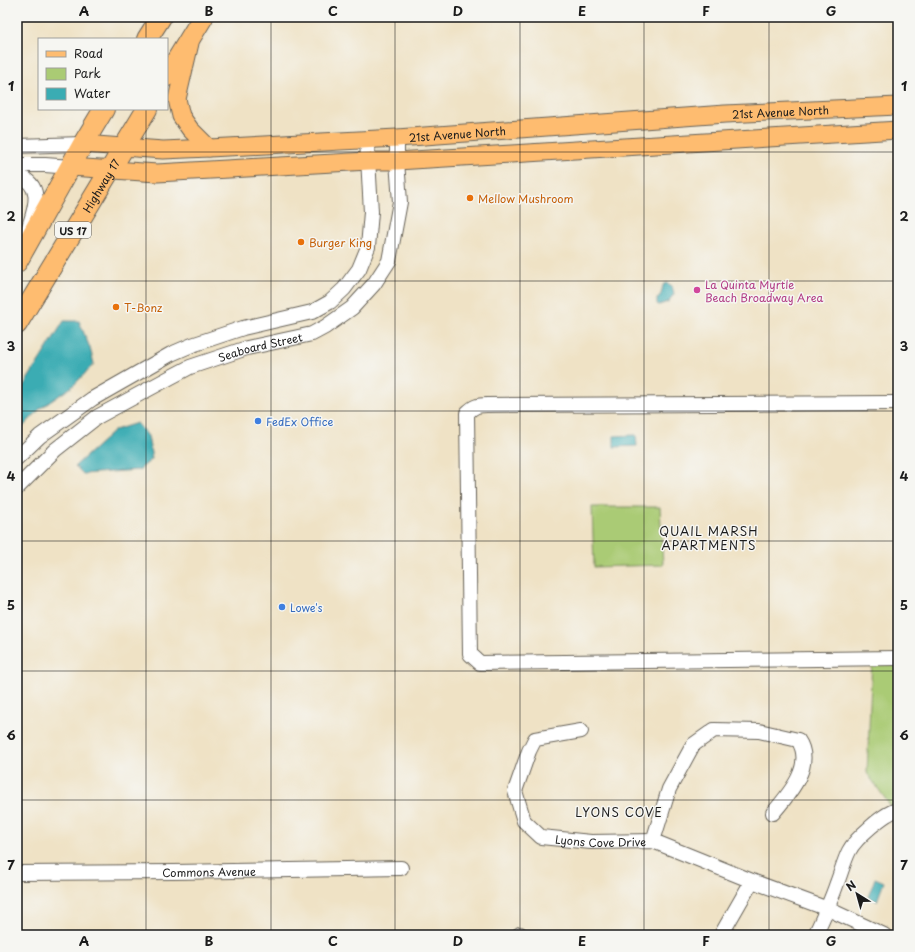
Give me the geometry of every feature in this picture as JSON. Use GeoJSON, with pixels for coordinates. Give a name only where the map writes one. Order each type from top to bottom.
{"type":"FeatureCollection","features":[{"type":"Feature","properties":{"kind":"highway"},"geometry":{"type":"LineString","coordinates":[[148,38],[161,17]]}},
{"type":"Feature","properties":{"kind":"highway"},"geometry":{"type":"LineString","coordinates":[[168,74],[203,17]]}},
{"type":"Feature","properties":{"kind":"highway","name":"US 17"},"geometry":{"type":"LineString","coordinates":[[19,259],[71,167],[82,144],[103,110]]}},
{"type":"Feature","properties":{"kind":"highway","name":"Highway 17"},"geometry":{"type":"LineString","coordinates":[[17,324],[146,110]]}},
{"type":"Feature","properties":{"kind":"main road"},"geometry":{"type":"LineString","coordinates":[[192,36],[177,99],[181,116],[190,129],[209,148]]}},
{"type":"Feature","properties":{"kind":"main road","name":"21st Avenue North"},"geometry":{"type":"LineString","coordinates":[[82,144],[163,150],[209,148],[367,140],[725,114],[898,106]]}},
{"type":"Feature","properties":{"kind":"main road"},"geometry":{"type":"LineString","coordinates":[[71,167],[157,173],[369,161],[397,161],[898,130]]}},
{"type":"Feature","properties":{"kind":"street","name":"Seaboard Street"},"geometry":{"type":"LineString","coordinates":[[17,488],[55,450],[98,417],[171,377],[190,367],[247,348],[312,334],[325,327],[352,308],[374,284],[389,261],[400,202],[397,138]]}},
{"type":"Feature","properties":{"kind":"street","name":"Seaboard Street"},"geometry":{"type":"LineString","coordinates":[[17,458],[40,436],[92,399],[171,354],[192,344],[243,328],[312,312],[330,302],[344,289],[359,269],[368,247],[371,212],[367,140]]}},
{"type":"Feature","properties":{"kind":"street","name":"21st Avenue North"},"geometry":{"type":"LineString","coordinates":[[17,146],[82,144]]}},
{"type":"Feature","properties":{"kind":"street"},"geometry":{"type":"LineString","coordinates":[[17,165],[71,167]]}},
{"type":"Feature","properties":{"kind":"street"},"geometry":{"type":"LineString","coordinates":[[17,175],[28,181],[37,198],[19,259]]}},
{"type":"Feature","properties":{"kind":"street"},"geometry":{"type":"LineString","coordinates":[[898,403],[478,405],[467,413],[470,654],[480,663],[898,658]]}},
{"type":"Feature","properties":{"kind":"street"},"geometry":{"type":"LineString","coordinates":[[653,840],[669,789],[693,745],[714,730],[759,731],[798,740],[804,753],[801,772],[788,795],[772,813]]}},
{"type":"Feature","properties":{"kind":"street","name":"Lyons Cove Drive"},"geometry":{"type":"LineString","coordinates":[[581,731],[534,739],[528,751],[515,791],[524,821],[541,837],[591,842],[653,840],[752,882],[828,909],[884,935]]}},
{"type":"Feature","properties":{"kind":"street"},"geometry":{"type":"LineString","coordinates":[[815,935],[828,909],[849,850],[865,832],[876,823],[898,810]]}},
{"type":"Feature","properties":{"kind":"street","name":"Commons Avenue"},"geometry":{"type":"LineString","coordinates":[[17,873],[401,868]]}},
{"type":"Feature","properties":{"kind":"street"},"geometry":{"type":"LineString","coordinates":[[721,935],[752,882]]}},
{"type":"Feature","properties":{"kind":"green space"},"geometry":{"type":"Polygon","coordinates":[[[592,507],[660,507],[663,565],[594,567],[592,507]]]}},
{"type":"Feature","properties":{"kind":"green space"},"geometry":{"type":"Polygon","coordinates":[[[898,658],[898,810],[894,811],[867,773],[872,659],[898,658]]]}},
{"type":"Feature","properties":{"kind":"water"},"geometry":{"type":"Polygon","coordinates":[[[667,283],[672,286],[674,294],[668,302],[659,305],[657,304],[657,299],[661,294],[663,285],[667,283]]]}},
{"type":"Feature","properties":{"kind":"water"},"geometry":{"type":"Polygon","coordinates":[[[64,321],[79,321],[90,348],[94,364],[73,386],[41,408],[17,433],[17,396],[64,321]]]}},
{"type":"Feature","properties":{"kind":"water"},"geometry":{"type":"Polygon","coordinates":[[[137,423],[148,436],[152,459],[139,470],[83,474],[75,466],[115,430],[137,423]]]}},
{"type":"Feature","properties":{"kind":"water"},"geometry":{"type":"Polygon","coordinates":[[[636,435],[637,446],[614,447],[614,436],[636,435]]]}},
{"type":"Feature","properties":{"kind":"water"},"geometry":{"type":"Polygon","coordinates":[[[875,878],[884,882],[877,901],[868,897],[875,878]]]}},
{"type":"Feature","properties":{"kind":"place","name":"Mellow Mushroom"},"geometry":{"type":"Point","coordinates":[470,198]}},
{"type":"Feature","properties":{"kind":"place","name":"Burger King"},"geometry":{"type":"Point","coordinates":[301,242]}},
{"type":"Feature","properties":{"kind":"place","name":"La Quinta Myrtle Beach Broadway Area"},"geometry":{"type":"Point","coordinates":[697,290]}},
{"type":"Feature","properties":{"kind":"place","name":"T-Bonz"},"geometry":{"type":"Point","coordinates":[116,307]}},
{"type":"Feature","properties":{"kind":"place","name":"FedEx Office"},"geometry":{"type":"Point","coordinates":[258,421]}},
{"type":"Feature","properties":{"kind":"place","name":"Lowe's"},"geometry":{"type":"Point","coordinates":[282,607]}},
{"type":"Feature","properties":{"kind":"district","name":"QUAIL MARSH APARTMENTS"},"geometry":{"type":"Point","coordinates":[709,538]}},
{"type":"Feature","properties":{"kind":"district","name":"LYONS COVE"},"geometry":{"type":"Point","coordinates":[619,812]}}]}
